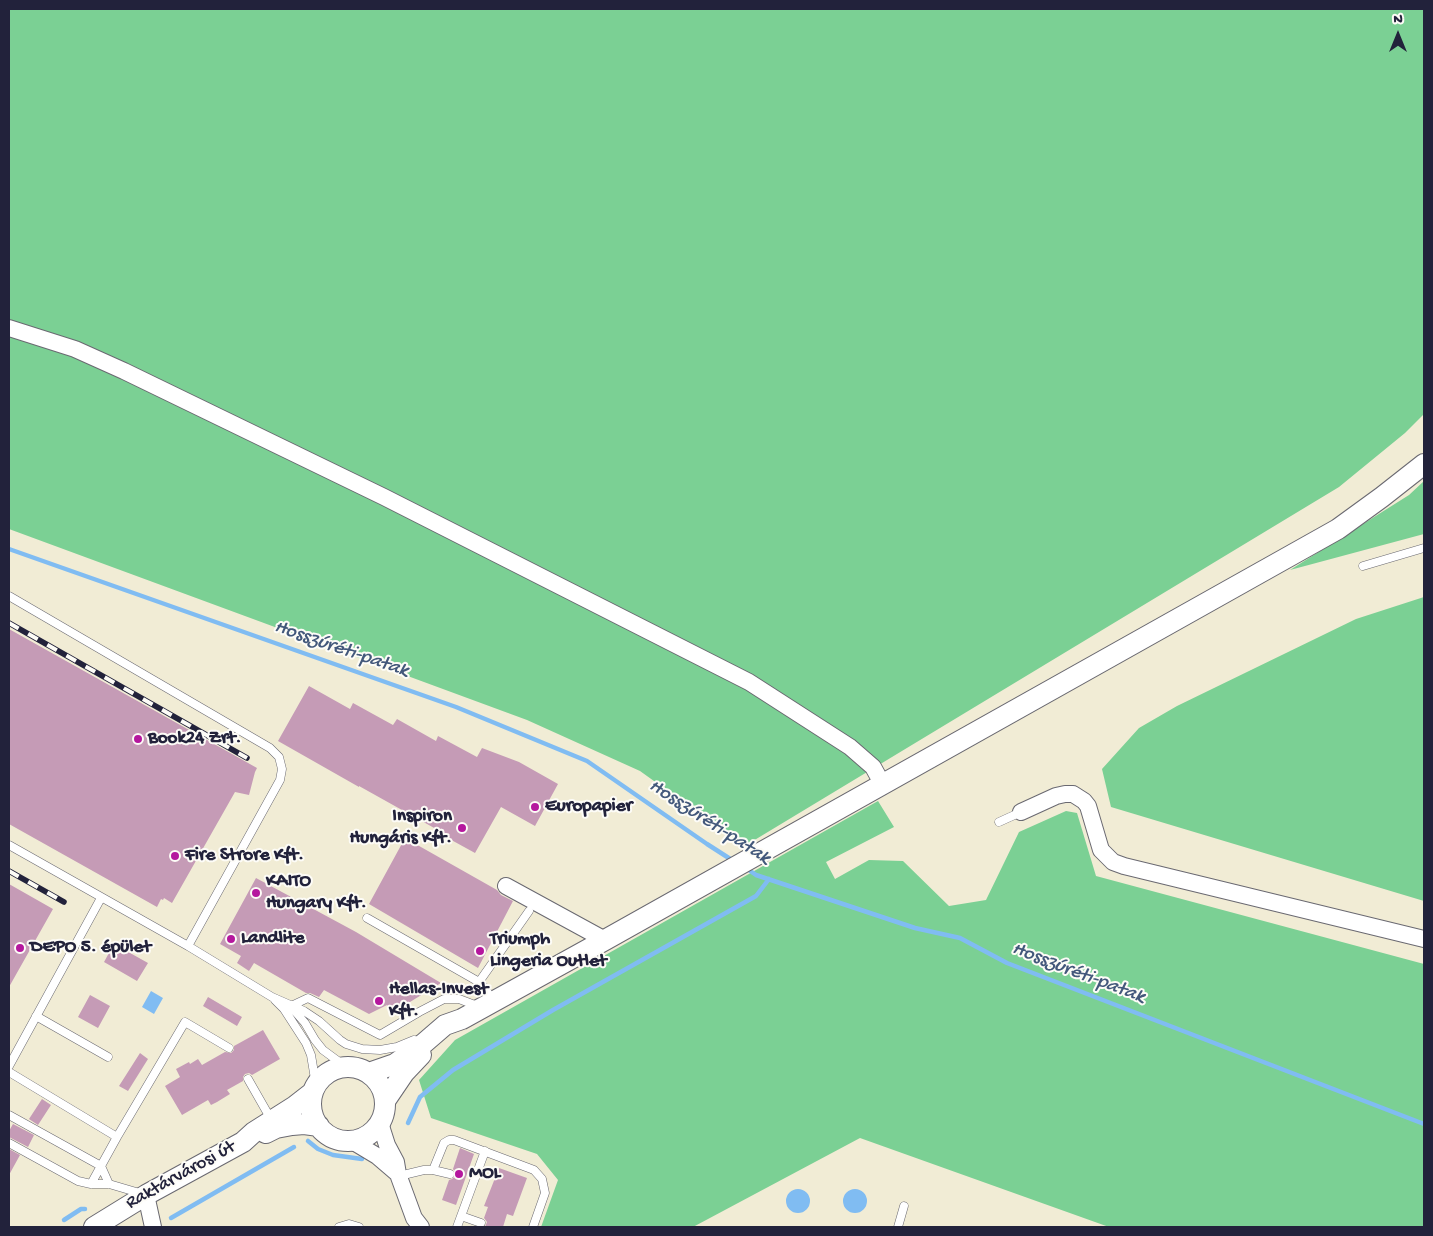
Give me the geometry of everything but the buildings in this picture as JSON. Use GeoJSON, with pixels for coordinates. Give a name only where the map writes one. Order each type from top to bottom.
{"type":"FeatureCollection","features":[{"type":"Feature","properties":{"kind":"street"},"geometry":{"type":"LineString","coordinates":[[9,328],[75,349],[124,370],[384,497],[732,673],[781,701],[850,747],[872,767],[883,785]]}},
{"type":"Feature","properties":{"kind":"street"},"geometry":{"type":"LineString","coordinates":[[369,1073],[394,1064],[453,1022],[756,856],[1338,529],[1424,464]]}},
{"type":"Feature","properties":{"kind":"street"},"geometry":{"type":"LineString","coordinates":[[1021,812],[1056,796],[1073,794],[1079,796],[1088,806],[1100,850],[1113,862],[1424,939]]}},
{"type":"Feature","properties":{"kind":"street"},"geometry":{"type":"LineString","coordinates":[[506,886],[605,940]]}},
{"type":"Feature","properties":{"kind":"street"},"geometry":{"type":"LineString","coordinates":[[385,1101],[404,1073],[453,1022]]}},
{"type":"Feature","properties":{"kind":"street"},"geometry":{"type":"LineString","coordinates":[[346,1067],[358,1068],[374,1077],[382,1088],[385,1101],[384,1112],[376,1128],[366,1136],[352,1141]]}},
{"type":"Feature","properties":{"kind":"street","name":"Raktárvárosi út"},"geometry":{"type":"LineString","coordinates":[[243,1142],[254,1132],[295,1106],[314,1089],[325,1074],[338,1068],[346,1067]]}},
{"type":"Feature","properties":{"kind":"street"},"geometry":{"type":"LineString","coordinates":[[314,1089],[311,1106],[319,1126],[330,1136],[352,1141],[377,1156],[399,1176]]}},
{"type":"Feature","properties":{"kind":"street"},"geometry":{"type":"LineString","coordinates":[[380,1123],[387,1145],[396,1162],[414,1218],[421,1227]]}},
{"type":"Feature","properties":{"kind":"street","name":"Raktárvárosi út"},"geometry":{"type":"LineString","coordinates":[[94,1227],[146,1195],[243,1142],[284,1126],[304,1124],[319,1126]]}},
{"type":"Feature","properties":{"kind":"street"},"geometry":{"type":"LineString","coordinates":[[146,1195],[153,1227]]}},
{"type":"Feature","properties":{"kind":"lane"},"geometry":{"type":"LineString","coordinates":[[1363,566],[1424,548]]}},
{"type":"Feature","properties":{"kind":"lane"},"geometry":{"type":"LineString","coordinates":[[9,596],[270,748],[279,757],[282,769],[280,780],[188,946]]}},
{"type":"Feature","properties":{"kind":"lane"},"geometry":{"type":"LineString","coordinates":[[999,822],[1021,812]]}},
{"type":"Feature","properties":{"kind":"lane"},"geometry":{"type":"LineString","coordinates":[[9,845],[188,946],[272,997],[304,1011],[346,1044],[370,1050],[389,1050],[406,1044],[432,1029],[453,1022]]}},
{"type":"Feature","properties":{"kind":"lane"},"geometry":{"type":"LineString","coordinates":[[9,1066],[101,898]]}},
{"type":"Feature","properties":{"kind":"lane"},"geometry":{"type":"LineString","coordinates":[[480,982],[528,911]]}},
{"type":"Feature","properties":{"kind":"lane"},"geometry":{"type":"LineString","coordinates":[[291,1006],[308,998],[380,1035],[444,999],[459,999],[488,1004],[485,988],[480,982],[367,918]]}},
{"type":"Feature","properties":{"kind":"lane"},"geometry":{"type":"LineString","coordinates":[[272,997],[284,1009],[306,1043],[311,1055],[314,1089]]}},
{"type":"Feature","properties":{"kind":"lane"},"geometry":{"type":"LineString","coordinates":[[291,1006],[323,1050],[346,1067]]}},
{"type":"Feature","properties":{"kind":"lane"},"geometry":{"type":"LineString","coordinates":[[36,1016],[108,1058]]}},
{"type":"Feature","properties":{"kind":"lane"},"geometry":{"type":"LineString","coordinates":[[91,1184],[185,1022],[228,1048]]}},
{"type":"Feature","properties":{"kind":"lane"},"geometry":{"type":"LineString","coordinates":[[9,1072],[117,1137]]}},
{"type":"Feature","properties":{"kind":"lane"},"geometry":{"type":"LineString","coordinates":[[248,1079],[272,1121]]}},
{"type":"Feature","properties":{"kind":"lane"},"geometry":{"type":"LineString","coordinates":[[9,1115],[101,1166],[109,1184]]}},
{"type":"Feature","properties":{"kind":"lane"},"geometry":{"type":"LineString","coordinates":[[433,1170],[444,1143],[454,1140],[530,1167],[540,1176],[544,1183],[545,1193],[534,1227]]}},
{"type":"Feature","properties":{"kind":"lane"},"geometry":{"type":"LineString","coordinates":[[9,1143],[78,1181],[91,1184],[109,1184],[146,1195]]}},
{"type":"Feature","properties":{"kind":"lane"},"geometry":{"type":"LineString","coordinates":[[457,1227],[469,1182],[485,1151]]}},
{"type":"Feature","properties":{"kind":"lane"},"geometry":{"type":"LineString","coordinates":[[399,1176],[424,1170],[450,1174]]}},
{"type":"Feature","properties":{"kind":"lane"},"geometry":{"type":"LineString","coordinates":[[898,1227],[904,1206]]}},
{"type":"Feature","properties":{"kind":"lane"},"geometry":{"type":"LineString","coordinates":[[461,1216],[481,1223]]}},
{"type":"Feature","properties":{"kind":"lane"},"geometry":{"type":"LineString","coordinates":[[339,1227],[348,1224],[359,1227]]}},
{"type":"Feature","properties":{"kind":"green space"},"geometry":{"type":"Polygon","coordinates":[[[9,9],[1424,9],[1424,414],[1405,433],[1339,487],[743,847],[732,837],[640,771],[527,720],[9,529],[9,9]]]}},
{"type":"Feature","properties":{"kind":"green space"},"geometry":{"type":"Polygon","coordinates":[[[1424,481],[1424,534],[1290,570],[1409,495],[1424,481]]]}},
{"type":"Feature","properties":{"kind":"green space"},"geometry":{"type":"Polygon","coordinates":[[[1424,597],[1424,901],[1111,807],[1102,769],[1139,728],[1177,706],[1356,619],[1424,597]]]}},
{"type":"Feature","properties":{"kind":"green space"},"geometry":{"type":"Polygon","coordinates":[[[878,801],[894,827],[826,862],[835,879],[869,860],[903,861],[949,906],[986,900],[1019,832],[1066,811],[1077,813],[1096,876],[1424,964],[1424,1227],[1109,1227],[860,1138],[693,1227],[541,1227],[558,1180],[537,1154],[431,1118],[419,1080],[455,1040],[878,801]]]}},
{"type":"Feature","properties":{"kind":"water"},"geometry":{"type":"Polygon","coordinates":[[[151,991],[163,998],[154,1014],[142,1007],[151,991]]]}},
{"type":"Feature","properties":{"kind":"water"},"geometry":{"type":"Polygon","coordinates":[[[798,1189],[806,1193],[810,1201],[806,1209],[798,1213],[790,1209],[786,1201],[790,1193],[798,1189]]]}},
{"type":"Feature","properties":{"kind":"water"},"geometry":{"type":"Polygon","coordinates":[[[855,1189],[863,1193],[867,1201],[863,1209],[855,1213],[847,1209],[843,1201],[847,1193],[855,1189]]]}},
{"type":"Feature","properties":{"kind":"waterway","name":"Hosszúréti-patak"},"geometry":{"type":"LineString","coordinates":[[9,549],[456,707],[587,761],[735,862]]}},
{"type":"Feature","properties":{"kind":"waterway","name":"Hosszúréti-patak"},"geometry":{"type":"LineString","coordinates":[[746,868],[756,875],[915,928],[960,938],[1007,963],[1424,1124]]}},
{"type":"Feature","properties":{"kind":"waterway"},"geometry":{"type":"LineString","coordinates":[[408,1123],[420,1097],[453,1070],[553,1010],[756,896],[769,879]]}},
{"type":"Feature","properties":{"kind":"waterway"},"geometry":{"type":"LineString","coordinates":[[308,1141],[318,1149],[333,1155],[362,1159]]}},
{"type":"Feature","properties":{"kind":"waterway"},"geometry":{"type":"LineString","coordinates":[[171,1218],[294,1147]]}},
{"type":"Feature","properties":{"kind":"waterway"},"geometry":{"type":"LineString","coordinates":[[64,1220],[81,1209],[85,1209]]}},
{"type":"Feature","properties":{"kind":"railway"},"geometry":{"type":"LineString","coordinates":[[9,623],[247,758]]}},
{"type":"Feature","properties":{"kind":"railway"},"geometry":{"type":"LineString","coordinates":[[9,871],[64,902]]}},
{"type":"Feature","properties":{"kind":"place","name":"Book24 Zrt."},"geometry":{"type":"Point","coordinates":[138,739]}},
{"type":"Feature","properties":{"kind":"place","name":"Europapier"},"geometry":{"type":"Point","coordinates":[535,807]}},
{"type":"Feature","properties":{"kind":"place","name":"Inspiron Hungáris Kft."},"geometry":{"type":"Point","coordinates":[462,828]}},
{"type":"Feature","properties":{"kind":"place","name":"Fire Strore Kft."},"geometry":{"type":"Point","coordinates":[175,856]}},
{"type":"Feature","properties":{"kind":"place","name":"KAITO Hungary Kft."},"geometry":{"type":"Point","coordinates":[256,893]}},
{"type":"Feature","properties":{"kind":"place","name":"Landlite"},"geometry":{"type":"Point","coordinates":[231,939]}},
{"type":"Feature","properties":{"kind":"place","name":"DEPO 5. épület"},"geometry":{"type":"Point","coordinates":[20,948]}},
{"type":"Feature","properties":{"kind":"place","name":"Triumph Lingeria Outlet"},"geometry":{"type":"Point","coordinates":[480,951]}},
{"type":"Feature","properties":{"kind":"place","name":"Hellas-Invest Kft."},"geometry":{"type":"Point","coordinates":[379,1001]}},
{"type":"Feature","properties":{"kind":"place","name":"MOL"},"geometry":{"type":"Point","coordinates":[459,1174]}}]}
